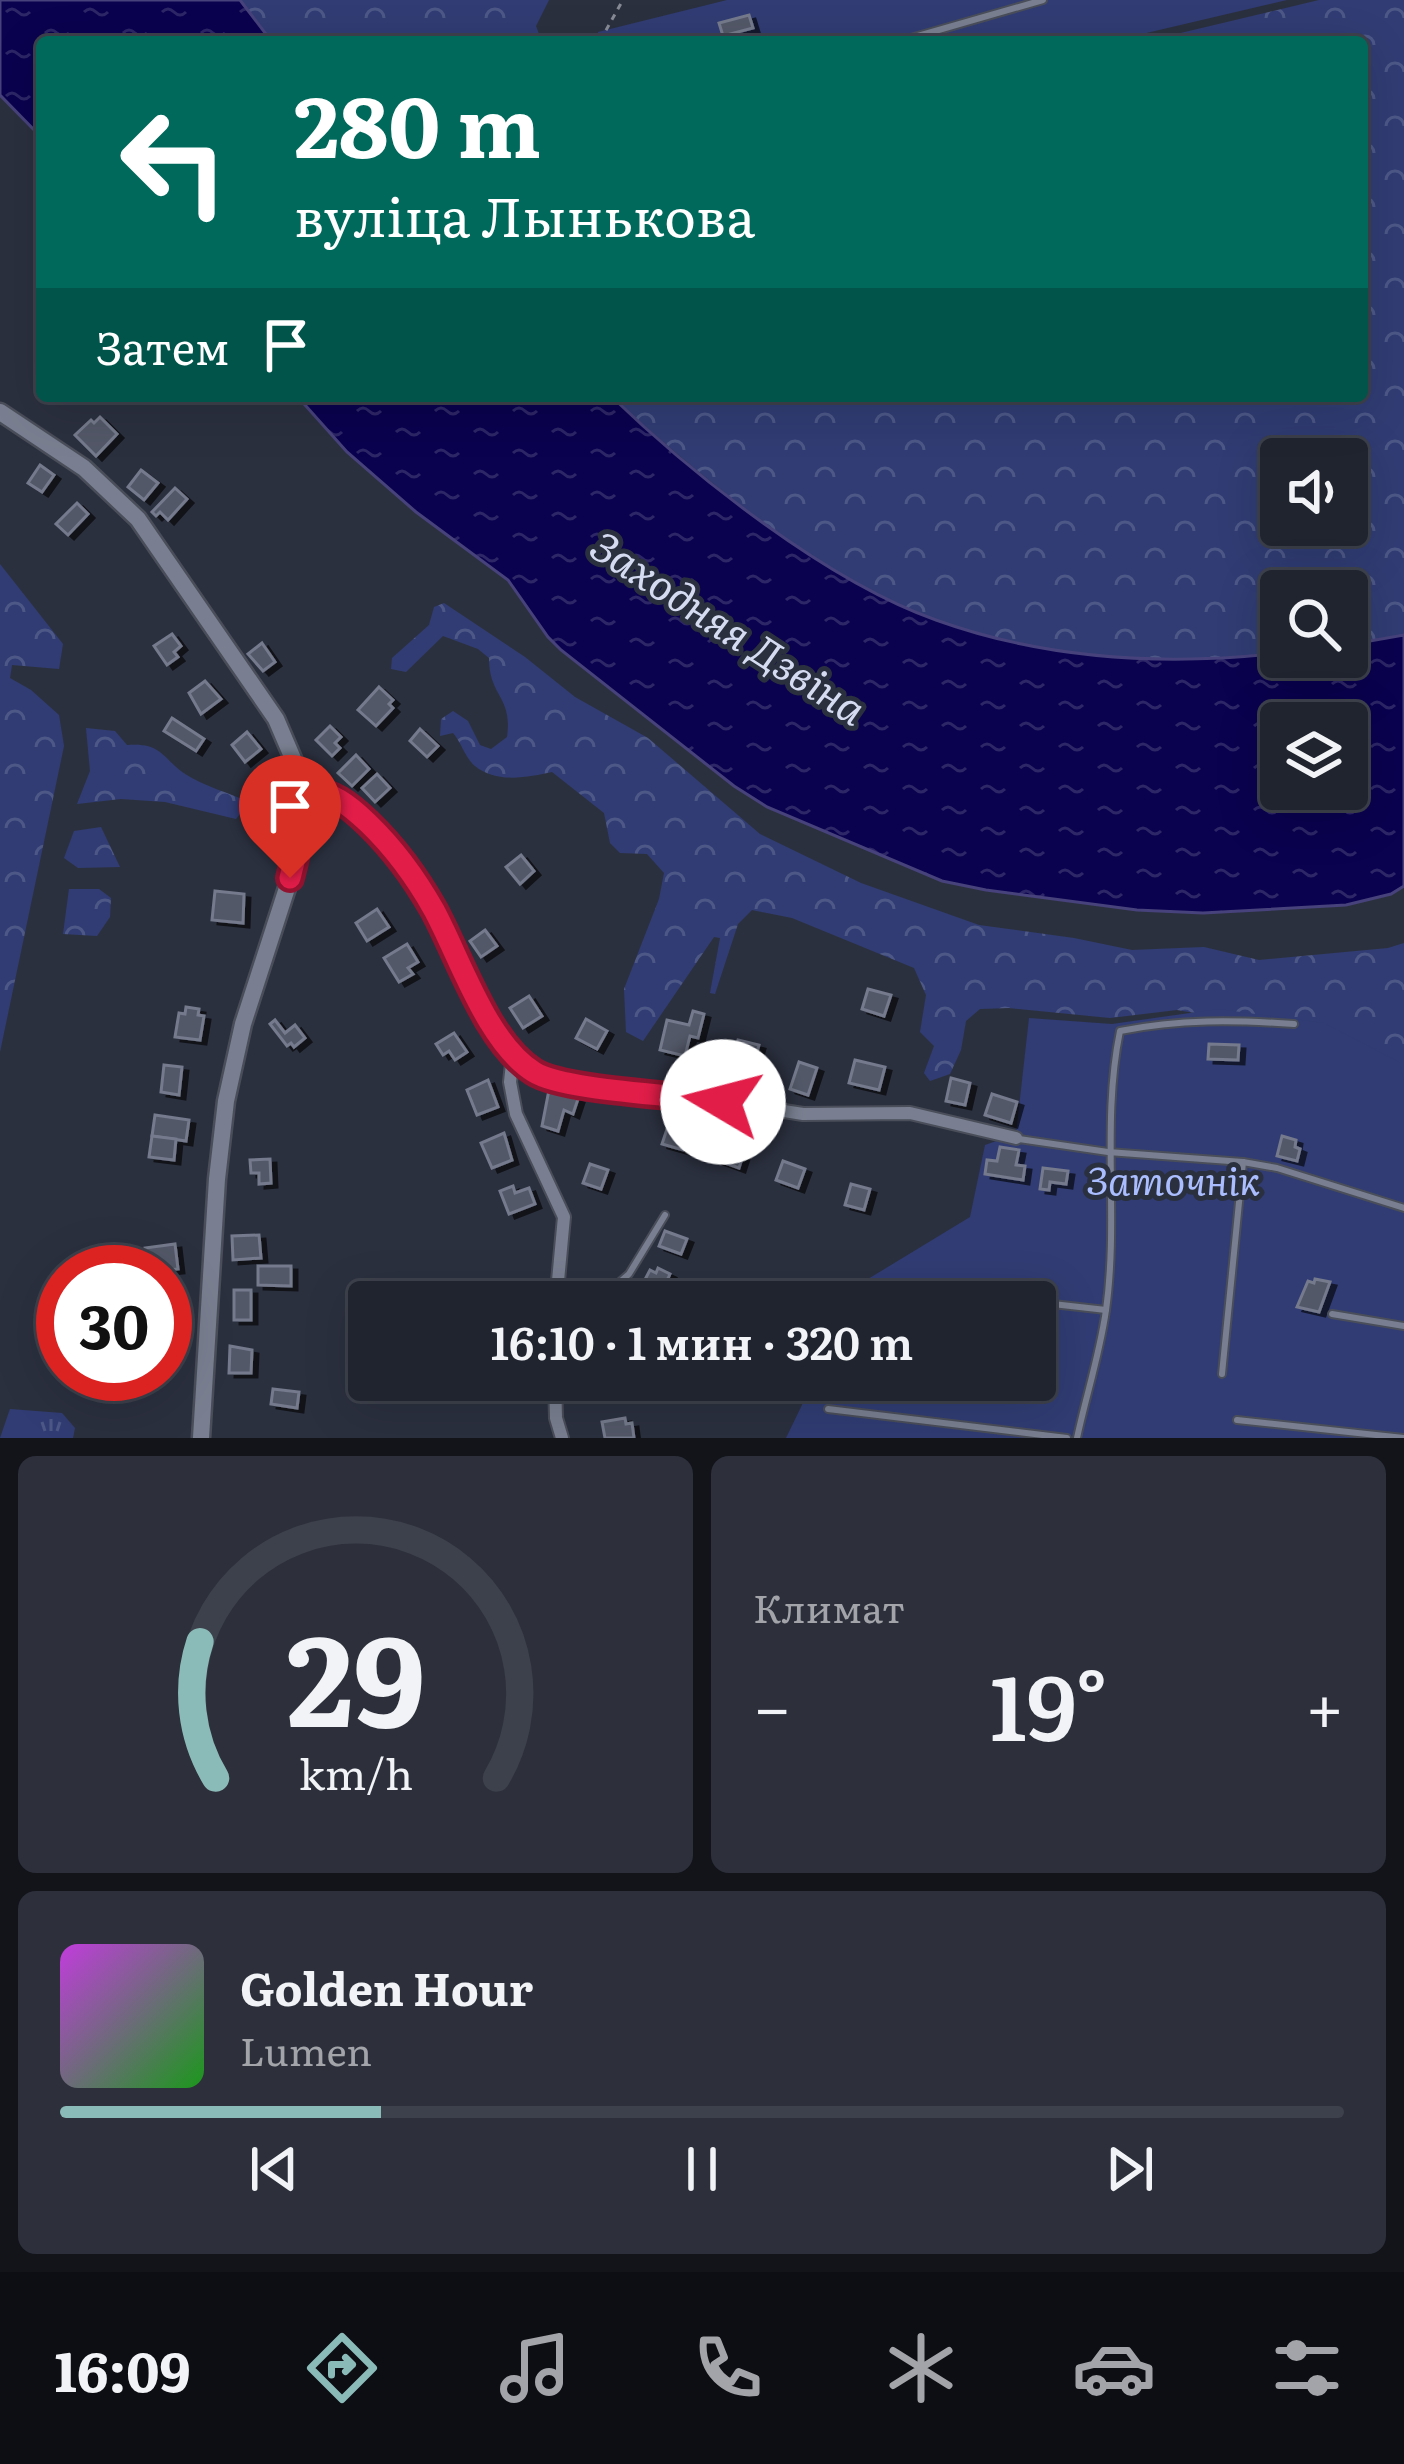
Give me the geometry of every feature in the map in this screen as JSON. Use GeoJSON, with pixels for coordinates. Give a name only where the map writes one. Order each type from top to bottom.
{"type":"FeatureCollection","features":[{"type":"Feature","properties":{"kind":"street"},"geometry":{"type":"LineString","coordinates":[[0,412],[84,469],[138,519],[276,719],[306,789],[298,854],[243,1024],[226,1101],[202,1438]]}},
{"type":"Feature","properties":{"kind":"street"},"geometry":{"type":"LineString","coordinates":[[306,789],[342,799],[395,849],[513,1055],[538,1075],[803,1114],[910,1113],[1016,1138]]}},
{"type":"Feature","properties":{"kind":"street"},"geometry":{"type":"LineString","coordinates":[[513,1055],[510,1082],[516,1114],[564,1217],[558,1281]]}},
{"type":"Feature","properties":{"kind":"street"},"geometry":{"type":"LineString","coordinates":[[555,1401],[562,1438]]}},
{"type":"Feature","properties":{"kind":"lane"},"geometry":{"type":"LineString","coordinates":[[918,36],[1043,0]]}},
{"type":"Feature","properties":{"kind":"lane"},"geometry":{"type":"LineString","coordinates":[[1077,1438],[1106,1310],[1108,1152],[1120,1030],[1213,1018],[1294,1024]]}},
{"type":"Feature","properties":{"kind":"lane"},"geometry":{"type":"LineString","coordinates":[[1016,1138],[1108,1152],[1244,1162],[1404,1208]]}},
{"type":"Feature","properties":{"kind":"lane"},"geometry":{"type":"LineString","coordinates":[[1222,1374],[1244,1162]]}},
{"type":"Feature","properties":{"kind":"lane"},"geometry":{"type":"LineString","coordinates":[[621,1281],[664,1215]]}},
{"type":"Feature","properties":{"kind":"lane"},"geometry":{"type":"LineString","coordinates":[[1056,1305],[1106,1310]]}},
{"type":"Feature","properties":{"kind":"lane"},"geometry":{"type":"LineString","coordinates":[[1332,1314],[1404,1326]]}},
{"type":"Feature","properties":{"kind":"lane"},"geometry":{"type":"LineString","coordinates":[[828,1409],[1067,1438]]}},
{"type":"Feature","properties":{"kind":"lane"},"geometry":{"type":"LineString","coordinates":[[1238,1420],[1404,1438]]}},
{"type":"Feature","properties":{"kind":"path"},"geometry":{"type":"LineString","coordinates":[[605,36],[623,0]]}},
{"type":"Feature","properties":{"kind":"green space"},"geometry":{"type":"Polygon","coordinates":[[[240,0],[549,0],[536,26],[540,36],[267,36],[240,0]]]}},
{"type":"Feature","properties":{"kind":"green space"},"geometry":{"type":"Polygon","coordinates":[[[727,0],[1287,0],[1134,36],[598,36],[598,32],[727,0]]]}},
{"type":"Feature","properties":{"kind":"green space"},"geometry":{"type":"Polygon","coordinates":[[[1319,0],[1404,0],[1404,635],[1368,641],[1368,570],[1260,570],[1260,655],[1140,658],[1045,650],[954,627],[910,610],[790,541],[716,486],[618,402],[1368,402],[1368,36],[1168,36],[1319,0]]]}},
{"type":"Feature","properties":{"kind":"green space"},"geometry":{"type":"Polygon","coordinates":[[[0,564],[63,644],[59,669],[12,665],[10,678],[59,715],[64,746],[0,1052],[0,564]]]}},
{"type":"Feature","properties":{"kind":"green space"},"geometry":{"type":"Polygon","coordinates":[[[444,603],[575,697],[648,738],[760,834],[861,883],[979,925],[1132,950],[1204,947],[1259,960],[1404,943],[1404,1193],[1298,1031],[1177,1010],[1110,1018],[980,1009],[966,1021],[950,1074],[930,1081],[924,1073],[934,1046],[920,1032],[926,995],[914,968],[792,918],[752,910],[738,924],[715,994],[710,993],[720,938],[714,937],[643,1041],[626,1032],[624,989],[659,899],[664,873],[647,854],[620,853],[610,843],[604,813],[552,772],[513,778],[493,775],[472,763],[453,733],[440,736],[441,719],[453,711],[468,721],[480,745],[491,749],[507,737],[508,723],[489,658],[478,649],[443,636],[406,672],[391,669],[392,658],[429,625],[434,607],[444,603]]]}},
{"type":"Feature","properties":{"kind":"green space"},"geometry":{"type":"Polygon","coordinates":[[[86,728],[115,731],[127,745],[155,749],[192,778],[249,802],[236,819],[165,802],[121,799],[77,804],[90,771],[86,728]]]}},
{"type":"Feature","properties":{"kind":"green space"},"geometry":{"type":"Polygon","coordinates":[[[101,827],[120,867],[78,868],[64,858],[74,831],[101,827]]]}},
{"type":"Feature","properties":{"kind":"green space"},"geometry":{"type":"Polygon","coordinates":[[[69,889],[99,889],[111,898],[110,917],[97,936],[63,934],[69,889]]]}},
{"type":"Feature","properties":{"kind":"green space","name":"Заточнік"},"geometry":{"type":"Polygon","coordinates":[[[1218,1009],[1324,1023],[1399,1062],[1404,1081],[1404,1438],[786,1438],[804,1401],[1056,1401],[1056,1281],[867,1281],[970,1217],[985,1145],[1016,1134],[1029,1018],[1112,1024],[1218,1009]]]}},
{"type":"Feature","properties":{"kind":"green space"},"geometry":{"type":"Polygon","coordinates":[[[10,1409],[62,1413],[75,1428],[73,1438],[0,1438],[10,1409]]]}},
{"type":"Feature","properties":{"kind":"water"},"geometry":{"type":"Polygon","coordinates":[[[0,0],[240,0],[267,36],[36,36],[36,132],[0,95],[0,0]]]}},
{"type":"Feature","properties":{"kind":"water","name":"Заходняя Дзвіна"},"geometry":{"type":"Polygon","coordinates":[[[302,402],[618,402],[722,492],[851,580],[936,620],[1020,644],[1150,659],[1260,655],[1260,678],[1368,678],[1368,641],[1404,635],[1404,886],[1346,905],[1203,913],[1137,910],[942,881],[767,807],[734,786],[561,650],[508,580],[416,512],[347,452],[302,402]]]}},
{"type":"Feature","properties":{"kind":"building"},"geometry":{"type":"Polygon","coordinates":[[[749,15],[753,28],[723,36],[719,23],[749,15]]]}},
{"type":"Feature","properties":{"kind":"building"},"geometry":{"type":"Polygon","coordinates":[[[100,417],[117,434],[96,456],[75,435],[100,417]]]}},
{"type":"Feature","properties":{"kind":"building"},"geometry":{"type":"Polygon","coordinates":[[[40,465],[54,475],[42,492],[28,483],[40,465]]]}},
{"type":"Feature","properties":{"kind":"building"},"geometry":{"type":"Polygon","coordinates":[[[141,470],[158,483],[144,500],[128,487],[141,470]]]}},
{"type":"Feature","properties":{"kind":"building"},"geometry":{"type":"Polygon","coordinates":[[[175,488],[187,499],[168,520],[160,512],[156,516],[152,512],[175,488]]]}},
{"type":"Feature","properties":{"kind":"building"},"geometry":{"type":"Polygon","coordinates":[[[77,503],[88,514],[68,535],[56,524],[77,503]]]}},
{"type":"Feature","properties":{"kind":"building"},"geometry":{"type":"Polygon","coordinates":[[[172,634],[181,646],[174,652],[178,657],[167,665],[154,646],[172,634]]]}},
{"type":"Feature","properties":{"kind":"building"},"geometry":{"type":"Polygon","coordinates":[[[262,643],[275,662],[263,671],[248,654],[262,643]]]}},
{"type":"Feature","properties":{"kind":"building"},"geometry":{"type":"Polygon","coordinates":[[[205,681],[221,699],[201,714],[189,693],[205,681]]]}},
{"type":"Feature","properties":{"kind":"building"},"geometry":{"type":"Polygon","coordinates":[[[379,687],[393,700],[389,704],[393,708],[376,726],[358,710],[379,687]]]}},
{"type":"Feature","properties":{"kind":"building"},"geometry":{"type":"Polygon","coordinates":[[[172,718],[204,739],[196,751],[164,731],[172,718]]]}},
{"type":"Feature","properties":{"kind":"building"},"geometry":{"type":"Polygon","coordinates":[[[330,726],[341,737],[335,743],[340,748],[332,756],[316,740],[330,726]]]}},
{"type":"Feature","properties":{"kind":"building"},"geometry":{"type":"Polygon","coordinates":[[[420,729],[438,746],[427,757],[410,741],[420,729]]]}},
{"type":"Feature","properties":{"kind":"building"},"geometry":{"type":"Polygon","coordinates":[[[247,732],[261,749],[245,762],[232,745],[247,732]]]}},
{"type":"Feature","properties":{"kind":"building"},"geometry":{"type":"Polygon","coordinates":[[[356,755],[369,769],[352,786],[338,773],[356,755]]]}},
{"type":"Feature","properties":{"kind":"building"},"geometry":{"type":"Polygon","coordinates":[[[377,774],[390,788],[375,802],[362,788],[377,774]]]}},
{"type":"Feature","properties":{"kind":"building"},"geometry":{"type":"Polygon","coordinates":[[[521,855],[534,871],[520,884],[506,867],[521,855]]]}},
{"type":"Feature","properties":{"kind":"building"},"geometry":{"type":"Polygon","coordinates":[[[215,891],[244,894],[243,923],[212,920],[215,891]]]}},
{"type":"Feature","properties":{"kind":"building"},"geometry":{"type":"Polygon","coordinates":[[[377,909],[389,927],[367,941],[356,923],[377,909]]]}},
{"type":"Feature","properties":{"kind":"building"},"geometry":{"type":"Polygon","coordinates":[[[485,930],[497,946],[481,957],[470,941],[485,930]]]}},
{"type":"Feature","properties":{"kind":"building"},"geometry":{"type":"Polygon","coordinates":[[[407,944],[418,962],[408,968],[413,974],[399,982],[384,958],[407,944]]]}},
{"type":"Feature","properties":{"kind":"building"},"geometry":{"type":"Polygon","coordinates":[[[868,989],[891,995],[884,1016],[862,1009],[868,989]]]}},
{"type":"Feature","properties":{"kind":"building"},"geometry":{"type":"Polygon","coordinates":[[[529,996],[542,1016],[523,1028],[510,1008],[529,996]]]}},
{"type":"Feature","properties":{"kind":"building"},"geometry":{"type":"Polygon","coordinates":[[[186,1007],[199,1009],[198,1015],[204,1016],[200,1040],[175,1037],[179,1013],[185,1014],[186,1007]]]}},
{"type":"Feature","properties":{"kind":"building"},"geometry":{"type":"Polygon","coordinates":[[[693,1011],[704,1014],[698,1038],[690,1036],[685,1056],[660,1050],[667,1020],[689,1025],[693,1011]]]}},
{"type":"Feature","properties":{"kind":"building"},"geometry":{"type":"Polygon","coordinates":[[[586,1019],[607,1031],[597,1049],[576,1038],[586,1019]]]}},
{"type":"Feature","properties":{"kind":"building"},"geometry":{"type":"Polygon","coordinates":[[[275,1020],[285,1033],[295,1025],[305,1038],[294,1047],[287,1046],[270,1024],[275,1020]]]}},
{"type":"Feature","properties":{"kind":"building"},"geometry":{"type":"Polygon","coordinates":[[[454,1033],[467,1052],[455,1060],[449,1051],[443,1055],[436,1044],[454,1033]]]}},
{"type":"Feature","properties":{"kind":"building"},"geometry":{"type":"Polygon","coordinates":[[[738,1040],[759,1045],[753,1066],[733,1060],[738,1040]]]}},
{"type":"Feature","properties":{"kind":"building"},"geometry":{"type":"Polygon","coordinates":[[[1209,1044],[1239,1045],[1238,1060],[1208,1059],[1209,1044]]]}},
{"type":"Feature","properties":{"kind":"building"},"geometry":{"type":"Polygon","coordinates":[[[855,1060],[885,1067],[879,1090],[849,1083],[855,1060]]]}},
{"type":"Feature","properties":{"kind":"building"},"geometry":{"type":"Polygon","coordinates":[[[799,1062],[817,1068],[808,1095],[790,1089],[799,1062]]]}},
{"type":"Feature","properties":{"kind":"building"},"geometry":{"type":"Polygon","coordinates":[[[164,1065],[182,1067],[179,1095],[161,1092],[164,1065]]]}},
{"type":"Feature","properties":{"kind":"building"},"geometry":{"type":"Polygon","coordinates":[[[951,1078],[970,1083],[965,1105],[946,1101],[951,1078]]]}},
{"type":"Feature","properties":{"kind":"building"},"geometry":{"type":"Polygon","coordinates":[[[488,1080],[498,1107],[477,1115],[467,1090],[488,1080]]]}},
{"type":"Feature","properties":{"kind":"building"},"geometry":{"type":"Polygon","coordinates":[[[549,1090],[578,1099],[573,1114],[564,1110],[558,1131],[542,1126],[549,1090]]]}},
{"type":"Feature","properties":{"kind":"building"},"geometry":{"type":"Polygon","coordinates":[[[992,1094],[1017,1102],[1011,1123],[985,1115],[992,1094]]]}},
{"type":"Feature","properties":{"kind":"building"},"geometry":{"type":"Polygon","coordinates":[[[155,1115],[189,1120],[186,1141],[152,1136],[155,1115]]]}},
{"type":"Feature","properties":{"kind":"building"},"geometry":{"type":"Polygon","coordinates":[[[668,1126],[689,1132],[683,1150],[662,1144],[668,1126]]]}},
{"type":"Feature","properties":{"kind":"building"},"geometry":{"type":"Polygon","coordinates":[[[504,1133],[512,1160],[492,1168],[481,1143],[504,1133]]]}},
{"type":"Feature","properties":{"kind":"building"},"geometry":{"type":"Polygon","coordinates":[[[152,1136],[176,1139],[174,1160],[149,1157],[152,1136]]]}},
{"type":"Feature","properties":{"kind":"building"},"geometry":{"type":"Polygon","coordinates":[[[1282,1136],[1296,1140],[1297,1161],[1277,1156],[1282,1136]]]}},
{"type":"Feature","properties":{"kind":"building"},"geometry":{"type":"Polygon","coordinates":[[[723,1142],[745,1149],[739,1168],[717,1160],[723,1142]]]}},
{"type":"Feature","properties":{"kind":"building"},"geometry":{"type":"Polygon","coordinates":[[[1000,1147],[1019,1150],[1016,1165],[1025,1166],[1023,1180],[985,1174],[987,1160],[997,1161],[1000,1147]]]}},
{"type":"Feature","properties":{"kind":"building"},"geometry":{"type":"Polygon","coordinates":[[[270,1159],[271,1183],[259,1184],[259,1173],[251,1173],[250,1160],[270,1159]]]}},
{"type":"Feature","properties":{"kind":"building"},"geometry":{"type":"Polygon","coordinates":[[[783,1161],[805,1169],[798,1188],[776,1180],[783,1161]]]}},
{"type":"Feature","properties":{"kind":"building"},"geometry":{"type":"Polygon","coordinates":[[[590,1164],[608,1170],[601,1189],[583,1183],[590,1164]]]}},
{"type":"Feature","properties":{"kind":"building"},"geometry":{"type":"Polygon","coordinates":[[[1043,1168],[1068,1171],[1066,1184],[1050,1182],[1049,1190],[1040,1189],[1043,1168]]]}},
{"type":"Feature","properties":{"kind":"building"},"geometry":{"type":"Polygon","coordinates":[[[851,1184],[870,1189],[864,1210],[845,1205],[851,1184]]]}},
{"type":"Feature","properties":{"kind":"building"},"geometry":{"type":"Polygon","coordinates":[[[513,1186],[515,1193],[529,1188],[535,1204],[509,1214],[500,1191],[513,1186]]]}},
{"type":"Feature","properties":{"kind":"building"},"geometry":{"type":"Polygon","coordinates":[[[665,1231],[687,1239],[681,1254],[659,1246],[665,1231]]]}},
{"type":"Feature","properties":{"kind":"building"},"geometry":{"type":"Polygon","coordinates":[[[259,1235],[261,1258],[233,1260],[232,1236],[259,1235]]]}},
{"type":"Feature","properties":{"kind":"building"},"geometry":{"type":"Polygon","coordinates":[[[258,1266],[291,1266],[291,1286],[258,1285],[258,1266]]]}},
{"type":"Feature","properties":{"kind":"building"},"geometry":{"type":"Polygon","coordinates":[[[658,1268],[670,1274],[667,1281],[644,1281],[650,1270],[656,1273],[658,1268]]]}},
{"type":"Feature","properties":{"kind":"building"},"geometry":{"type":"Polygon","coordinates":[[[1308,1281],[1330,1282],[1319,1312],[1297,1307],[1308,1281]]]}},
{"type":"Feature","properties":{"kind":"building"},"geometry":{"type":"Polygon","coordinates":[[[234,1290],[251,1290],[251,1320],[234,1320],[234,1290]]]}},
{"type":"Feature","properties":{"kind":"building"},"geometry":{"type":"Polygon","coordinates":[[[230,1346],[252,1350],[251,1373],[229,1373],[230,1346]]]}},
{"type":"Feature","properties":{"kind":"building"},"geometry":{"type":"Polygon","coordinates":[[[273,1389],[299,1392],[297,1408],[271,1404],[273,1389]]]}},
{"type":"Feature","properties":{"kind":"building"},"geometry":{"type":"Polygon","coordinates":[[[625,1418],[626,1424],[632,1423],[634,1438],[605,1438],[602,1422],[625,1418]]]}},
{"type":"Feature","properties":{"kind":"route"},"geometry":{"type":"LineString","coordinates":[[290,878],[305,818],[306,789],[342,799],[395,849],[513,1055],[538,1075],[723,1102]]}}]}
